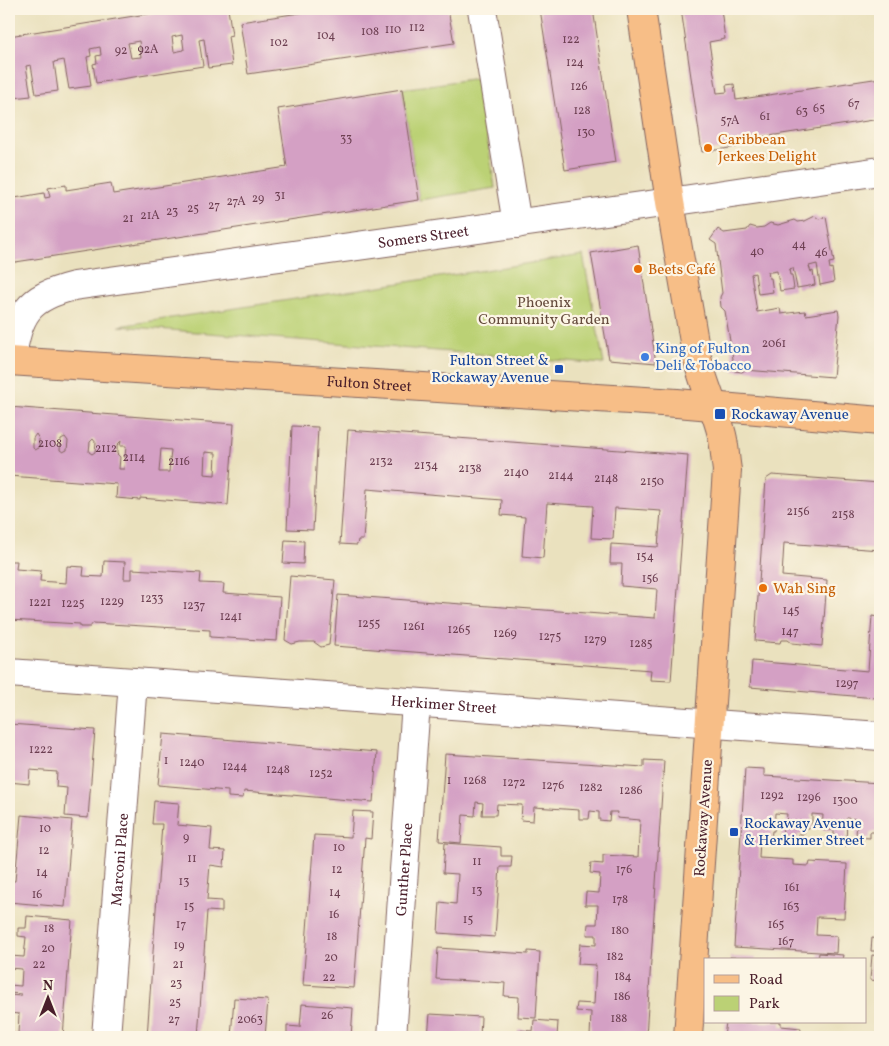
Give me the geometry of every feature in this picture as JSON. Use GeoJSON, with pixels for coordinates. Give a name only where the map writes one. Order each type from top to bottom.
{"type":"FeatureCollection","features":[{"type":"Feature","properties":{"kind":"main road","name":"Rockaway Avenue"},"geometry":{"type":"LineString","coordinates":[[642,9],[670,202],[696,353],[701,375],[722,435],[727,470],[688,1037]]}},
{"type":"Feature","properties":{"kind":"main road","name":"Fulton Street"},"geometry":{"type":"LineString","coordinates":[[10,361],[713,406],[880,421]]}},
{"type":"Feature","properties":{"kind":"street"},"geometry":{"type":"LineString","coordinates":[[482,9],[516,224]]}},
{"type":"Feature","properties":{"kind":"street","name":"Somers Street"},"geometry":{"type":"LineString","coordinates":[[10,361],[15,337],[30,305],[43,296],[74,286],[670,202],[880,170]]}},
{"type":"Feature","properties":{"kind":"street","name":"Herkimer Street"},"geometry":{"type":"LineString","coordinates":[[9,673],[880,736]]}},
{"type":"Feature","properties":{"kind":"street","name":"Marconi Place"},"geometry":{"type":"LineString","coordinates":[[106,1037],[134,682]]}},
{"type":"Feature","properties":{"kind":"street","name":"Gunther Place"},"geometry":{"type":"LineString","coordinates":[[392,1037],[416,703]]}},
{"type":"Feature","properties":{"kind":"green space"},"geometry":{"type":"Polygon","coordinates":[[[478,78],[495,188],[419,200],[402,89],[478,78]]]}},
{"type":"Feature","properties":{"kind":"green space","name":"Phoenix Community Garden"},"geometry":{"type":"Polygon","coordinates":[[[583,255],[604,364],[119,326],[583,255]]]}},
{"type":"Feature","properties":{"kind":"building"},"geometry":{"type":"Polygon","coordinates":[[[178,9],[228,9],[232,35],[228,36],[232,65],[208,68],[204,39],[199,40],[203,66],[96,83],[93,64],[97,63],[96,56],[101,55],[100,47],[90,49],[91,56],[87,57],[91,86],[69,89],[64,60],[54,62],[58,91],[36,94],[31,65],[26,66],[31,96],[13,98],[12,88],[9,89],[9,36],[178,9]],[[182,35],[172,37],[174,52],[184,50],[182,35]],[[139,41],[128,43],[131,58],[141,57],[139,41]]]}},
{"type":"Feature","properties":{"kind":"building"},"geometry":{"type":"Polygon","coordinates":[[[326,9],[448,9],[454,43],[248,74],[240,22],[326,9]]]}},
{"type":"Feature","properties":{"kind":"building"},"geometry":{"type":"Polygon","coordinates":[[[540,9],[593,9],[616,162],[565,170],[540,9]]]}},
{"type":"Feature","properties":{"kind":"building"},"geometry":{"type":"Polygon","coordinates":[[[681,9],[721,9],[725,39],[709,42],[717,93],[727,92],[726,85],[734,84],[736,100],[880,78],[880,119],[736,141],[737,147],[702,152],[681,9]]]}},
{"type":"Feature","properties":{"kind":"building"},"geometry":{"type":"Polygon","coordinates":[[[402,89],[419,200],[9,263],[9,199],[44,193],[45,198],[50,197],[48,188],[66,185],[66,190],[111,183],[113,194],[287,167],[278,109],[402,89]]]}},
{"type":"Feature","properties":{"kind":"building"},"geometry":{"type":"Polygon","coordinates":[[[815,216],[819,219],[826,217],[834,262],[829,263],[830,269],[832,268],[834,282],[820,285],[817,264],[809,266],[811,272],[813,271],[815,285],[797,288],[793,268],[789,269],[794,289],[780,291],[777,271],[768,272],[773,292],[758,294],[755,273],[751,274],[757,312],[780,308],[781,314],[805,311],[806,315],[838,310],[833,377],[745,370],[742,372],[734,371],[731,365],[733,359],[725,311],[721,307],[720,297],[722,293],[716,244],[710,240],[718,229],[724,233],[747,230],[750,226],[757,228],[764,227],[770,223],[778,225],[795,220],[798,222],[805,221],[815,216]]]}},
{"type":"Feature","properties":{"kind":"building"},"geometry":{"type":"Polygon","coordinates":[[[638,245],[656,363],[609,359],[591,253],[638,245]]]}},
{"type":"Feature","properties":{"kind":"building"},"geometry":{"type":"Polygon","coordinates":[[[9,407],[234,424],[228,505],[116,498],[117,484],[9,476],[9,446],[11,445],[11,437],[9,435],[9,407]],[[36,434],[33,438],[33,448],[35,450],[39,448],[39,439],[36,434]],[[65,437],[61,439],[60,450],[63,452],[67,450],[68,441],[65,437]],[[93,439],[90,442],[89,452],[92,454],[95,452],[96,443],[93,439]],[[121,441],[117,445],[117,454],[120,457],[119,469],[124,469],[126,446],[120,446],[121,441]],[[161,449],[159,472],[169,472],[171,450],[161,449]],[[205,452],[204,474],[215,475],[216,453],[205,452]]]}},
{"type":"Feature","properties":{"kind":"building"},"geometry":{"type":"Polygon","coordinates":[[[292,426],[318,427],[313,530],[287,529],[292,426]]]}},
{"type":"Feature","properties":{"kind":"building"},"geometry":{"type":"Polygon","coordinates":[[[348,430],[688,455],[671,681],[650,680],[651,670],[334,646],[338,595],[655,618],[657,589],[621,586],[622,564],[610,564],[611,544],[658,547],[661,511],[615,508],[613,539],[591,538],[593,506],[547,503],[543,558],[522,556],[525,517],[501,515],[502,500],[367,489],[363,540],[358,540],[357,545],[340,544],[348,430]]]}},
{"type":"Feature","properties":{"kind":"building"},"geometry":{"type":"Polygon","coordinates":[[[772,475],[880,483],[880,550],[784,543],[782,576],[827,580],[822,646],[792,643],[788,640],[781,640],[780,643],[755,641],[766,479],[772,475]]]}},
{"type":"Feature","properties":{"kind":"building"},"geometry":{"type":"Polygon","coordinates":[[[285,540],[304,541],[303,564],[283,563],[285,540]]]}},
{"type":"Feature","properties":{"kind":"building"},"geometry":{"type":"Polygon","coordinates":[[[9,561],[17,561],[16,569],[41,571],[40,581],[66,583],[67,566],[84,567],[83,576],[103,577],[104,561],[125,562],[124,579],[132,579],[132,569],[201,573],[200,583],[224,584],[223,593],[280,597],[277,641],[210,637],[210,630],[93,623],[90,627],[80,627],[80,624],[9,620],[9,561]]]}},
{"type":"Feature","properties":{"kind":"building"},"geometry":{"type":"Polygon","coordinates":[[[290,576],[335,580],[329,645],[321,647],[314,642],[292,644],[285,640],[290,576]]]}},
{"type":"Feature","properties":{"kind":"building"},"geometry":{"type":"Polygon","coordinates":[[[872,616],[880,617],[880,695],[876,698],[750,687],[752,661],[868,671],[872,616]]]}},
{"type":"Feature","properties":{"kind":"building"},"geometry":{"type":"Polygon","coordinates":[[[9,724],[95,730],[88,818],[65,816],[67,788],[56,787],[57,772],[30,770],[29,784],[9,782],[9,724]]]}},
{"type":"Feature","properties":{"kind":"building"},"geometry":{"type":"Polygon","coordinates":[[[163,734],[377,752],[373,802],[244,791],[243,798],[228,797],[228,791],[158,785],[163,734]]]}},
{"type":"Feature","properties":{"kind":"building"},"geometry":{"type":"Polygon","coordinates":[[[445,754],[644,767],[644,760],[664,761],[646,1037],[590,1037],[591,1012],[576,1011],[577,1003],[594,1004],[596,965],[578,964],[580,944],[596,945],[596,935],[587,935],[588,924],[597,924],[598,905],[585,905],[586,892],[599,893],[600,874],[590,873],[591,863],[603,864],[603,855],[638,857],[640,820],[617,818],[618,812],[610,812],[609,821],[599,820],[599,812],[590,811],[589,819],[579,819],[579,810],[534,807],[533,821],[521,820],[522,805],[497,804],[496,815],[482,815],[483,803],[476,802],[475,816],[463,815],[461,843],[439,841],[445,754]]]}},
{"type":"Feature","properties":{"kind":"building"},"geometry":{"type":"Polygon","coordinates":[[[745,768],[764,769],[764,776],[880,783],[880,832],[870,832],[870,838],[856,837],[857,819],[847,818],[846,846],[834,845],[834,830],[822,830],[823,815],[812,814],[812,828],[805,828],[804,834],[798,834],[797,840],[782,839],[783,827],[786,827],[787,814],[775,813],[774,831],[772,831],[771,839],[760,839],[759,858],[793,860],[793,865],[809,866],[810,862],[847,864],[844,918],[817,917],[816,935],[837,936],[836,953],[734,947],[745,768]]]}},
{"type":"Feature","properties":{"kind":"building"},"geometry":{"type":"Polygon","coordinates":[[[154,801],[179,803],[177,825],[212,828],[210,850],[225,851],[224,867],[210,865],[207,900],[222,901],[222,912],[207,911],[198,1037],[147,1037],[162,824],[152,824],[154,801]]]}},
{"type":"Feature","properties":{"kind":"building"},"geometry":{"type":"Polygon","coordinates":[[[353,811],[373,812],[371,839],[365,838],[354,988],[303,985],[314,835],[351,837],[353,811]]]}},
{"type":"Feature","properties":{"kind":"building"},"geometry":{"type":"Polygon","coordinates":[[[21,815],[72,820],[65,907],[9,902],[9,881],[15,881],[21,815]]]}},
{"type":"Feature","properties":{"kind":"building"},"geometry":{"type":"Polygon","coordinates":[[[445,843],[501,847],[501,856],[512,856],[511,867],[500,867],[495,937],[438,933],[440,902],[456,904],[458,874],[443,873],[445,843]]]}},
{"type":"Feature","properties":{"kind":"building"},"geometry":{"type":"Polygon","coordinates":[[[27,916],[72,920],[63,1037],[9,1037],[9,1033],[18,1034],[19,1014],[9,1013],[9,995],[21,996],[21,994],[9,993],[9,985],[21,986],[22,969],[9,968],[10,956],[24,957],[26,937],[18,936],[18,928],[26,928],[27,916]]]}},
{"type":"Feature","properties":{"kind":"building"},"geometry":{"type":"Polygon","coordinates":[[[872,938],[880,939],[880,951],[871,951],[872,938]]]}},
{"type":"Feature","properties":{"kind":"building"},"geometry":{"type":"Polygon","coordinates":[[[438,948],[528,954],[528,951],[540,952],[536,1018],[518,1017],[519,997],[504,996],[505,983],[436,979],[438,948]]]}},
{"type":"Feature","properties":{"kind":"building"},"geometry":{"type":"Polygon","coordinates":[[[819,953],[843,955],[842,958],[818,958],[819,953]]]}},
{"type":"Feature","properties":{"kind":"building"},"geometry":{"type":"Polygon","coordinates":[[[872,955],[880,956],[880,981],[870,980],[872,955]]]}},
{"type":"Feature","properties":{"kind":"building"},"geometry":{"type":"Polygon","coordinates":[[[234,998],[268,1000],[265,1037],[231,1037],[234,998]]]}},
{"type":"Feature","properties":{"kind":"building"},"geometry":{"type":"Polygon","coordinates":[[[302,1004],[353,1008],[351,1037],[287,1037],[287,1026],[300,1027],[302,1004]]]}},
{"type":"Feature","properties":{"kind":"building"},"geometry":{"type":"Polygon","coordinates":[[[430,1014],[481,1017],[480,1037],[428,1037],[430,1014]]]}},
{"type":"Feature","properties":{"kind":"building"},"geometry":{"type":"Polygon","coordinates":[[[534,1020],[558,1022],[557,1037],[518,1037],[518,1030],[533,1031],[534,1020]]]}},
{"type":"Feature","properties":{"kind":"building"},"geometry":{"type":"Polygon","coordinates":[[[726,1024],[781,1024],[781,1026],[801,1028],[800,1037],[724,1037],[726,1024]]]}},
{"type":"Feature","properties":{"kind":"place","name":"Caribbean Jerkees Delight"},"geometry":{"type":"Point","coordinates":[708,148]}},
{"type":"Feature","properties":{"kind":"place","name":"Beets Café"},"geometry":{"type":"Point","coordinates":[638,269]}},
{"type":"Feature","properties":{"kind":"place","name":"King of Fulton Deli & Tobacco"},"geometry":{"type":"Point","coordinates":[645,357]}},
{"type":"Feature","properties":{"kind":"place","name":"Fulton Street & Rockaway Avenue"},"geometry":{"type":"Point","coordinates":[559,369]}},
{"type":"Feature","properties":{"kind":"place","name":"Rockaway Avenue"},"geometry":{"type":"Point","coordinates":[720,414]}},
{"type":"Feature","properties":{"kind":"place","name":"Wah Sing"},"geometry":{"type":"Point","coordinates":[763,588]}},
{"type":"Feature","properties":{"kind":"place","name":"Rockaway Avenue & Herkimer Street"},"geometry":{"type":"Point","coordinates":[734,832]}}]}
